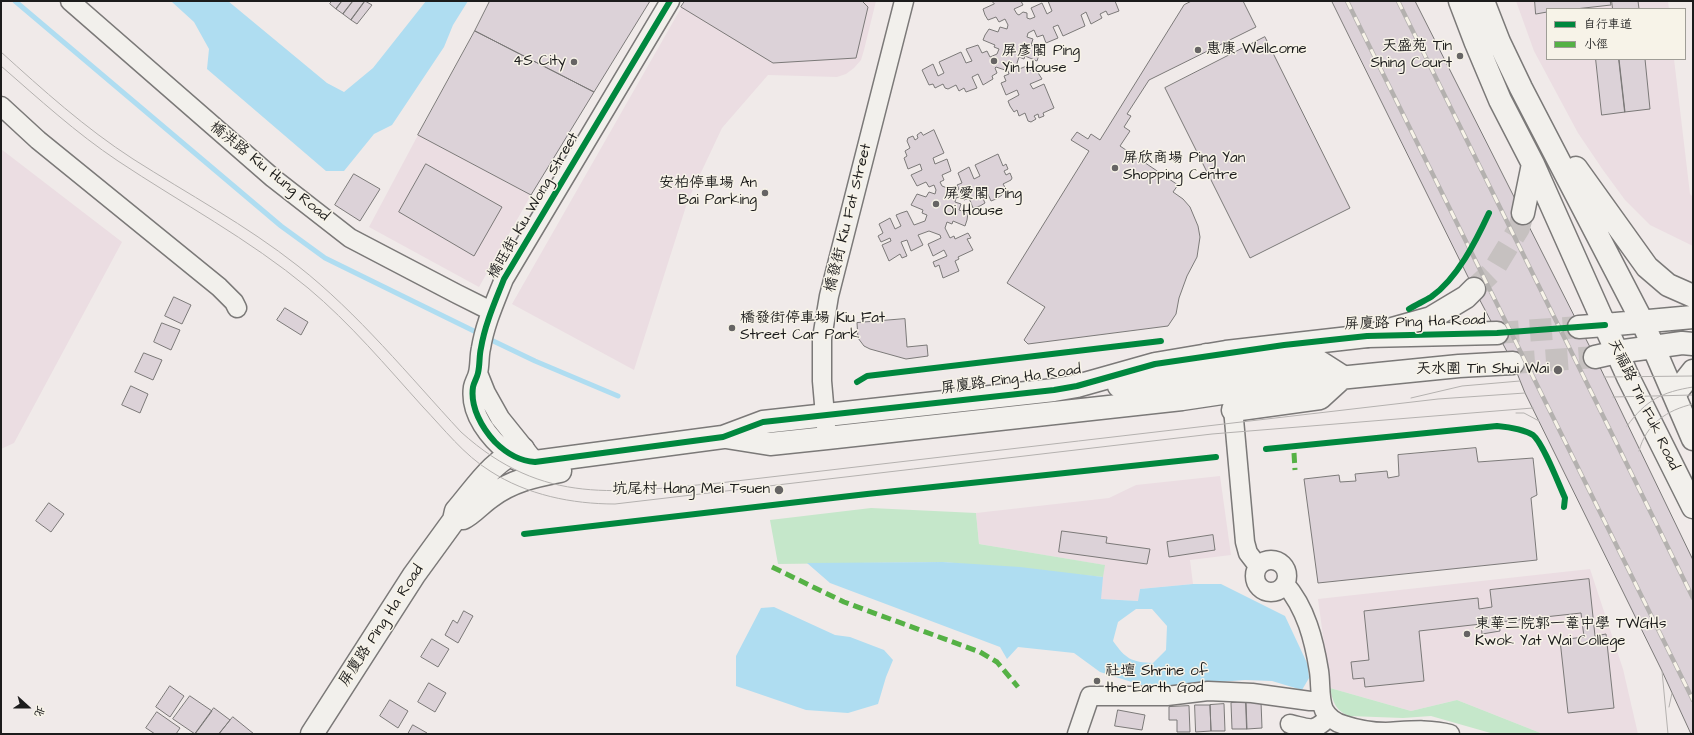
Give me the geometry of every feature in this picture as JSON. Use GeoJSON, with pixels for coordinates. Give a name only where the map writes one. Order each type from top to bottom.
{"type":"FeatureCollection","features":[{"type":"Feature","properties":{"kind":"street","name":"橋洪路 Kiu Hung Road"},"geometry":{"type":"LineString","coordinates":[[70,1],[273,178],[350,238],[457,294],[490,315]]}},
{"type":"Feature","properties":{"kind":"street","name":"橋旺街 Kiu Wong Street"},"geometry":{"type":"LineString","coordinates":[[527,460],[491,438],[476,410],[473,398],[473,386],[478,372],[481,346],[490,315],[504,279],[670,1]]}},
{"type":"Feature","properties":{"kind":"street","name":"橋發街 Kiu Fat Street"},"geometry":{"type":"LineString","coordinates":[[827,438],[822,381],[822,338],[829,296],[904,1]]}},
{"type":"Feature","properties":{"kind":"street"},"geometry":{"type":"LineString","coordinates":[[1460,1],[1478,50],[1500,100],[1533,164],[1605,325]]}},
{"type":"Feature","properties":{"kind":"street"},"geometry":{"type":"LineString","coordinates":[[1483,1],[1499,42],[1521,88],[1643,323],[1653,346]]}},
{"type":"Feature","properties":{"kind":"street"},"geometry":{"type":"LineString","coordinates":[[1521,88],[1563,146],[1601,204],[1647,267],[1668,285],[1693,296]]}},
{"type":"Feature","properties":{"kind":"street"},"geometry":{"type":"LineString","coordinates":[[1,106],[38,140],[219,287],[234,302],[237,308]]}},
{"type":"Feature","properties":{"kind":"street"},"geometry":{"type":"LineString","coordinates":[[1524,213],[1533,164]]}},
{"type":"Feature","properties":{"kind":"street"},"geometry":{"type":"LineString","coordinates":[[1367,336],[1431,318],[1466,297],[1474,289]]}},
{"type":"Feature","properties":{"kind":"street"},"geometry":{"type":"LineString","coordinates":[[1579,327],[1693,318]]}},
{"type":"Feature","properties":{"kind":"street","name":"天福路 Tin Fuk Road"},"geometry":{"type":"LineString","coordinates":[[1605,325],[1693,507]]}},
{"type":"Feature","properties":{"kind":"street","name":"屏廈路 Ping Ha Road"},"geometry":{"type":"LineString","coordinates":[[723,437],[770,444],[827,438],[1223,378],[1367,336],[1497,333]]}},
{"type":"Feature","properties":{"kind":"street"},"geometry":{"type":"LineString","coordinates":[[1595,357],[1653,346],[1682,343],[1693,344]]}},
{"type":"Feature","properties":{"kind":"street","name":"天福路 Tin Fuk Road"},"geometry":{"type":"LineString","coordinates":[[1653,346],[1693,439]]}},
{"type":"Feature","properties":{"kind":"street","name":"屏廈路 Ping Ha Road"},"geometry":{"type":"LineString","coordinates":[[624,449],[723,437],[763,422],[1014,395],[1077,386],[1155,364],[1223,378],[1288,383],[1459,366],[1513,363]]}},
{"type":"Feature","properties":{"kind":"street"},"geometry":{"type":"LineString","coordinates":[[1674,395],[1693,371]]}},
{"type":"Feature","properties":{"kind":"street"},"geometry":{"type":"LineString","coordinates":[[1223,378],[1245,542],[1248,553],[1258,566],[1254,573],[1255,581],[1259,588],[1266,592],[1273,592],[1281,589],[1285,584],[1300,605],[1305,616],[1319,672],[1325,709],[1319,726],[1311,729],[1290,724]]}},
{"type":"Feature","properties":{"kind":"street"},"geometry":{"type":"LineString","coordinates":[[611,439],[624,449],[615,462],[527,460],[611,439]]}},
{"type":"Feature","properties":{"kind":"street"},"geometry":{"type":"LineString","coordinates":[[454,520],[465,518],[488,498],[506,486],[520,480],[527,460]]}},
{"type":"Feature","properties":{"kind":"street","name":"屏廈路 Ping Ha Road"},"geometry":{"type":"LineString","coordinates":[[312,734],[414,575],[454,520],[456,511],[490,471],[527,460]]}},
{"type":"Feature","properties":{"kind":"street"},"geometry":{"type":"LineString","coordinates":[[1077,734],[1090,696],[1167,696],[1208,691],[1252,693],[1310,701],[1325,709],[1343,725],[1383,732],[1437,731],[1450,734]]}},
{"type":"Feature","properties":{"kind":"shaded area"},"geometry":{"type":"Polygon","coordinates":[[[685,1],[876,1],[861,60],[854,68],[846,74],[837,77],[768,75],[722,128],[688,200],[634,370],[512,304],[685,1]]]}},
{"type":"Feature","properties":{"kind":"shaded area"},"geometry":{"type":"Polygon","coordinates":[[[1516,1],[1668,1],[1669,8],[1546,8],[1546,60],[1674,60],[1690,194],[1693,197],[1693,246],[1650,225],[1625,200],[1578,133],[1534,51],[1516,1]]]}},
{"type":"Feature","properties":{"kind":"shaded area"},"geometry":{"type":"Polygon","coordinates":[[[418,135],[531,195],[479,287],[369,227],[418,135]]]}},
{"type":"Feature","properties":{"kind":"shaded area"},"geometry":{"type":"Polygon","coordinates":[[[1,149],[122,242],[14,443],[1,449],[1,149]]]}},
{"type":"Feature","properties":{"kind":"shaded area"},"geometry":{"type":"Polygon","coordinates":[[[1220,476],[1231,555],[1190,560],[1193,584],[1140,589],[1139,601],[1100,599],[1104,565],[979,544],[976,513],[1109,498],[1136,485],[1220,476]]]}},
{"type":"Feature","properties":{"kind":"shaded area","name":"東華三院郭一葦中學 TWGHs Kwok Yat Wai College"},"geometry":{"type":"Polygon","coordinates":[[[1590,569],[1623,669],[1638,734],[1543,734],[1457,700],[1411,711],[1330,688],[1318,599],[1590,569]]]}},
{"type":"Feature","properties":{"kind":"green space"},"geometry":{"type":"Polygon","coordinates":[[[871,508],[976,513],[979,544],[1105,565],[1103,577],[943,562],[778,564],[770,520],[871,508]]]}},
{"type":"Feature","properties":{"kind":"green space"},"geometry":{"type":"Polygon","coordinates":[[[1330,688],[1411,711],[1457,700],[1543,734],[1494,734],[1431,716],[1403,718],[1349,716],[1344,714],[1335,705],[1330,688]]]}},
{"type":"Feature","properties":{"kind":"water"},"geometry":{"type":"Polygon","coordinates":[[[228,1],[327,83],[344,92],[373,68],[426,1],[468,1],[453,25],[444,47],[392,125],[374,134],[344,171],[326,171],[207,69],[209,49],[194,22],[172,2],[228,1]]]}},
{"type":"Feature","properties":{"kind":"water"},"geometry":{"type":"Polygon","coordinates":[[[943,562],[1020,567],[1103,577],[1101,599],[1138,601],[1140,589],[1193,584],[1221,584],[1285,616],[1308,665],[1309,678],[1302,690],[1272,681],[1245,680],[1155,687],[1138,684],[1100,672],[1074,653],[1018,647],[1007,659],[1000,647],[830,583],[807,563],[943,562]],[[1136,609],[1118,622],[1113,641],[1126,656],[1139,662],[1153,663],[1166,650],[1167,626],[1152,609],[1136,609]]]}},
{"type":"Feature","properties":{"kind":"water"},"geometry":{"type":"Polygon","coordinates":[[[774,607],[835,635],[850,637],[884,650],[893,660],[878,704],[848,713],[806,710],[736,686],[736,656],[761,608],[774,607]]]}},
{"type":"Feature","properties":{"kind":"building"},"geometry":{"type":"Polygon","coordinates":[[[332,1],[342,1],[336,9],[330,4],[332,1]]]}},
{"type":"Feature","properties":{"kind":"building"},"geometry":{"type":"Polygon","coordinates":[[[342,1],[353,1],[343,14],[336,9],[342,1]]]}},
{"type":"Feature","properties":{"kind":"building"},"geometry":{"type":"Polygon","coordinates":[[[353,1],[365,1],[351,20],[343,14],[353,1]]]}},
{"type":"Feature","properties":{"kind":"building"},"geometry":{"type":"Polygon","coordinates":[[[365,1],[372,5],[357,24],[351,20],[365,1]]]}},
{"type":"Feature","properties":{"kind":"building","name":"4S City"},"geometry":{"type":"Polygon","coordinates":[[[490,1],[650,1],[594,92],[475,31],[490,1]]]}},
{"type":"Feature","properties":{"kind":"building"},"geometry":{"type":"Polygon","coordinates":[[[685,1],[862,1],[868,7],[856,58],[773,63],[681,7],[685,1]]]}},
{"type":"Feature","properties":{"kind":"building","name":"屏彥閣 Ping Yin House"},"geometry":{"type":"Polygon","coordinates":[[[992,1],[1021,1],[1023,5],[1014,9],[1019,15],[1023,12],[1027,13],[1027,18],[1030,19],[1035,17],[1031,8],[1042,3],[1047,14],[1052,11],[1048,1],[1115,1],[1119,11],[1108,15],[1106,11],[1100,14],[1102,18],[1091,24],[1086,12],[1081,15],[1085,26],[1063,36],[1058,25],[1053,27],[1058,38],[1046,43],[1043,35],[1037,37],[1034,30],[1028,33],[1027,37],[1033,39],[1031,45],[1040,48],[1039,55],[1037,61],[1025,56],[1024,59],[1019,57],[1017,63],[1019,69],[1027,66],[1029,71],[1035,68],[1042,79],[1030,84],[1033,89],[1044,84],[1054,108],[1043,113],[1044,116],[1039,118],[1038,114],[1034,116],[1036,119],[1031,122],[1028,121],[1025,113],[1019,116],[1017,110],[1014,112],[1010,106],[1008,101],[1019,95],[1017,90],[1006,95],[1001,83],[1006,81],[1004,76],[1009,74],[1008,71],[996,67],[997,73],[992,76],[993,79],[983,85],[978,74],[972,77],[977,88],[966,92],[964,88],[959,91],[956,85],[948,89],[945,88],[943,84],[935,88],[933,84],[929,85],[922,70],[933,64],[938,76],[944,73],[939,62],[961,52],[966,63],[972,61],[966,49],[978,45],[982,53],[987,51],[990,57],[997,54],[999,49],[994,47],[995,45],[983,40],[989,29],[998,32],[1000,27],[1007,29],[1008,25],[1005,19],[999,22],[996,17],[988,20],[983,9],[994,4],[992,1]]]}},
{"type":"Feature","properties":{"kind":"building","name":"屏欣商場 Ping Yan Shopping Centre"},"geometry":{"type":"Polygon","coordinates":[[[1192,1],[1243,1],[1256,27],[1149,80],[1127,114],[1131,116],[1124,127],[1130,131],[1120,146],[1178,185],[1173,192],[1183,199],[1190,207],[1198,226],[1200,237],[1197,257],[1187,276],[1179,298],[1176,314],[1168,326],[1028,344],[1024,340],[1045,307],[1007,283],[1089,151],[1071,140],[1077,132],[1088,139],[1091,134],[1100,140],[1184,5],[1192,1]]]}},
{"type":"Feature","properties":{"kind":"building","name":"天水圍 Tin Shui Wai"},"geometry":{"type":"Polygon","coordinates":[[[1332,1],[1415,1],[1595,357],[1693,560],[1693,734],[1691,734],[1662,671],[1525,393],[1513,363],[1474,289],[1332,1]]]}},
{"type":"Feature","properties":{"kind":"building"},"geometry":{"type":"Polygon","coordinates":[[[1535,1],[1610,1],[1611,5],[1584,8],[1546,8],[1546,12],[1536,14],[1535,1]]]}},
{"type":"Feature","properties":{"kind":"building"},"geometry":{"type":"Polygon","coordinates":[[[1612,1],[1638,1],[1639,8],[1613,8],[1612,1]]]}},
{"type":"Feature","properties":{"kind":"building"},"geometry":{"type":"Polygon","coordinates":[[[475,31],[594,92],[531,195],[418,135],[475,31]]]}},
{"type":"Feature","properties":{"kind":"building"},"geometry":{"type":"Polygon","coordinates":[[[1265,37],[1350,208],[1250,258],[1165,88],[1265,37]]]}},
{"type":"Feature","properties":{"kind":"building"},"geometry":{"type":"Polygon","coordinates":[[[1596,60],[1619,60],[1625,112],[1602,115],[1596,60]]]}},
{"type":"Feature","properties":{"kind":"building"},"geometry":{"type":"Polygon","coordinates":[[[1619,60],[1645,60],[1650,109],[1625,112],[1619,60]]]}},
{"type":"Feature","properties":{"kind":"building","name":"屏愛閣 Ping Oi House"},"geometry":{"type":"Polygon","coordinates":[[[934,130],[944,153],[933,158],[935,164],[947,159],[951,171],[942,175],[944,180],[940,182],[942,186],[955,191],[959,189],[957,185],[962,183],[958,173],[969,167],[974,179],[980,176],[975,165],[998,154],[1003,166],[1006,164],[1008,169],[1004,171],[1006,175],[1010,173],[1012,178],[1003,184],[1006,189],[1001,192],[1002,195],[996,199],[991,201],[986,190],[980,192],[985,203],[980,206],[973,208],[969,198],[964,200],[962,196],[956,198],[955,202],[961,204],[959,210],[968,213],[965,226],[953,221],[952,224],[947,222],[945,228],[950,238],[954,236],[955,239],[968,233],[971,238],[967,239],[973,250],[958,257],[959,259],[955,261],[959,271],[943,278],[939,265],[935,267],[933,262],[947,256],[944,250],[933,256],[928,244],[941,238],[940,235],[929,231],[918,235],[923,245],[911,251],[907,240],[901,242],[907,256],[902,258],[900,254],[889,261],[882,245],[891,241],[890,238],[881,242],[878,236],[883,233],[879,224],[890,218],[895,229],[901,226],[896,215],[907,211],[914,225],[925,221],[927,215],[922,213],[923,210],[911,205],[917,194],[926,197],[929,192],[935,194],[936,190],[934,185],[929,187],[926,182],[917,186],[911,175],[922,170],[920,164],[908,169],[904,158],[907,156],[905,151],[910,148],[907,141],[908,138],[913,136],[915,140],[918,138],[917,135],[921,132],[923,135],[934,130]]]}},
{"type":"Feature","properties":{"kind":"building"},"geometry":{"type":"Polygon","coordinates":[[[426,164],[502,207],[474,256],[399,212],[426,164]]]}},
{"type":"Feature","properties":{"kind":"building"},"geometry":{"type":"Polygon","coordinates":[[[354,174],[380,189],[360,221],[335,205],[354,174]]]}},
{"type":"Feature","properties":{"kind":"building"},"geometry":{"type":"Polygon","coordinates":[[[174,297],[191,305],[182,324],[165,316],[174,297]]]}},
{"type":"Feature","properties":{"kind":"building"},"geometry":{"type":"Polygon","coordinates":[[[285,308],[308,322],[301,335],[277,320],[285,308]]]}},
{"type":"Feature","properties":{"kind":"building"},"geometry":{"type":"Polygon","coordinates":[[[905,319],[907,347],[927,345],[928,356],[906,359],[870,349],[864,346],[858,338],[857,323],[905,319]]]}},
{"type":"Feature","properties":{"kind":"building"},"geometry":{"type":"Polygon","coordinates":[[[162,323],[180,330],[171,350],[154,342],[162,323]]]}},
{"type":"Feature","properties":{"kind":"building"},"geometry":{"type":"Polygon","coordinates":[[[144,353],[162,360],[153,380],[135,372],[144,353]]]}},
{"type":"Feature","properties":{"kind":"building"},"geometry":{"type":"Polygon","coordinates":[[[131,386],[148,394],[140,413],[122,405],[131,386]]]}},
{"type":"Feature","properties":{"kind":"building"},"geometry":{"type":"Polygon","coordinates":[[[1476,448],[1478,462],[1533,458],[1537,495],[1531,498],[1537,560],[1318,583],[1304,479],[1339,475],[1340,482],[1356,481],[1355,474],[1387,471],[1388,478],[1399,476],[1398,455],[1476,448]]]}},
{"type":"Feature","properties":{"kind":"building"},"geometry":{"type":"Polygon","coordinates":[[[49,503],[64,514],[51,532],[36,521],[49,503]]]}},
{"type":"Feature","properties":{"kind":"building"},"geometry":{"type":"Polygon","coordinates":[[[1062,531],[1107,537],[1106,543],[1150,549],[1147,564],[1059,552],[1062,531]]]}},
{"type":"Feature","properties":{"kind":"building"},"geometry":{"type":"Polygon","coordinates":[[[1213,535],[1215,550],[1169,557],[1167,542],[1213,535]]]}},
{"type":"Feature","properties":{"kind":"building"},"geometry":{"type":"Polygon","coordinates":[[[1589,579],[1595,636],[1606,634],[1614,708],[1568,713],[1560,640],[1584,637],[1581,613],[1499,622],[1500,631],[1482,634],[1481,624],[1419,631],[1424,681],[1365,687],[1364,678],[1353,679],[1351,662],[1369,660],[1364,611],[1478,598],[1479,609],[1492,607],[1490,590],[1589,579]]]}},
{"type":"Feature","properties":{"kind":"building"},"geometry":{"type":"Polygon","coordinates":[[[464,611],[473,616],[458,643],[445,635],[453,620],[457,623],[464,611]]]}},
{"type":"Feature","properties":{"kind":"building"},"geometry":{"type":"Polygon","coordinates":[[[432,639],[449,649],[438,667],[421,657],[432,639]]]}},
{"type":"Feature","properties":{"kind":"building"},"geometry":{"type":"Polygon","coordinates":[[[429,683],[446,693],[435,712],[418,702],[429,683]]]}},
{"type":"Feature","properties":{"kind":"building"},"geometry":{"type":"Polygon","coordinates":[[[170,686],[184,696],[170,717],[156,707],[170,686]]]}},
{"type":"Feature","properties":{"kind":"building"},"geometry":{"type":"Polygon","coordinates":[[[190,696],[212,711],[195,734],[173,719],[190,696]]]}},
{"type":"Feature","properties":{"kind":"building"},"geometry":{"type":"Polygon","coordinates":[[[390,700],[408,711],[398,728],[380,716],[390,700]]]}},
{"type":"Feature","properties":{"kind":"building"},"geometry":{"type":"Polygon","coordinates":[[[1246,702],[1247,729],[1232,729],[1231,703],[1246,702]]]}},
{"type":"Feature","properties":{"kind":"building"},"geometry":{"type":"Polygon","coordinates":[[[1246,702],[1261,702],[1262,728],[1247,729],[1246,702]]]}},
{"type":"Feature","properties":{"kind":"building"},"geometry":{"type":"Polygon","coordinates":[[[1224,704],[1225,731],[1211,731],[1210,705],[1224,704]]]}},
{"type":"Feature","properties":{"kind":"building"},"geometry":{"type":"Polygon","coordinates":[[[1195,705],[1210,705],[1211,731],[1196,732],[1195,705]]]}},
{"type":"Feature","properties":{"kind":"building"},"geometry":{"type":"Polygon","coordinates":[[[1189,706],[1190,732],[1177,732],[1177,720],[1169,720],[1169,707],[1189,706]]]}},
{"type":"Feature","properties":{"kind":"building"},"geometry":{"type":"Polygon","coordinates":[[[214,708],[230,720],[219,734],[195,734],[214,708]]]}},
{"type":"Feature","properties":{"kind":"building"},"geometry":{"type":"Polygon","coordinates":[[[1118,710],[1145,715],[1142,730],[1115,726],[1118,710]]]}},
{"type":"Feature","properties":{"kind":"building"},"geometry":{"type":"Polygon","coordinates":[[[157,712],[180,728],[176,734],[155,734],[146,728],[157,712]]]}},
{"type":"Feature","properties":{"kind":"building"},"geometry":{"type":"Polygon","coordinates":[[[233,717],[254,734],[219,734],[233,717]]]}},
{"type":"Feature","properties":{"kind":"building"},"geometry":{"type":"Polygon","coordinates":[[[413,725],[427,733],[408,734],[413,725]]]}},
{"type":"Feature","properties":{"kind":"waterway"},"geometry":{"type":"LineString","coordinates":[[15,1],[281,226],[325,258],[480,334]]}},
{"type":"Feature","properties":{"kind":"waterway"},"geometry":{"type":"LineString","coordinates":[[487,338],[535,361],[618,396]]}},
{"type":"Feature","properties":{"kind":"tunnel"},"geometry":{"type":"LineString","coordinates":[[1474,289],[1493,271],[1519,228],[1523,213]]}},
{"type":"Feature","properties":{"kind":"tunnel"},"geometry":{"type":"LineString","coordinates":[[1497,333],[1579,327]]}},
{"type":"Feature","properties":{"kind":"tunnel"},"geometry":{"type":"LineString","coordinates":[[1513,363],[1595,357]]}},
{"type":"Feature","properties":{"kind":"tram line"},"geometry":{"type":"LineString","coordinates":[[1,52],[98,135],[133,159],[258,237],[320,284],[362,324],[461,432],[492,456],[522,473],[552,483],[583,489],[614,491],[719,483],[1438,399],[1525,393]]}},
{"type":"Feature","properties":{"kind":"tram line"},"geometry":{"type":"LineString","coordinates":[[1,66],[58,115],[102,150],[142,177],[239,237],[308,288],[353,330],[455,441],[481,465],[519,486],[534,492],[566,500],[599,504],[615,504],[1212,434],[1533,408]]}},
{"type":"Feature","properties":{"kind":"tram line"},"geometry":{"type":"LineString","coordinates":[[1604,377],[1693,376]]}},
{"type":"Feature","properties":{"kind":"tram line"},"geometry":{"type":"LineString","coordinates":[[1411,398],[1462,386],[1520,381]]}},
{"type":"Feature","properties":{"kind":"tram line"},"geometry":{"type":"LineString","coordinates":[[1627,426],[1641,410],[1656,399],[1672,392],[1693,387]]}},
{"type":"Feature","properties":{"kind":"tram line"},"geometry":{"type":"LineString","coordinates":[[1613,397],[1693,395]]}},
{"type":"Feature","properties":{"kind":"tram line"},"geometry":{"type":"LineString","coordinates":[[1639,451],[1642,441],[1652,426],[1666,414],[1693,404]]}},
{"type":"Feature","properties":{"kind":"tram line"},"geometry":{"type":"LineString","coordinates":[[1516,413],[1524,413],[1539,421]]}},
{"type":"Feature","properties":{"kind":"tram line"},"geometry":{"type":"LineString","coordinates":[[1662,671],[1668,734]]}},
{"type":"Feature","properties":{"kind":"tram line"},"geometry":{"type":"LineString","coordinates":[[1669,707],[1672,693]]}},
{"type":"Feature","properties":{"kind":"railway"},"geometry":{"type":"LineString","coordinates":[[1347,1],[1693,700]]}},
{"type":"Feature","properties":{"kind":"railway"},"geometry":{"type":"LineString","coordinates":[[1398,1],[1693,598]]}},
{"type":"Feature","properties":{"kind":"marked path"},"geometry":{"type":"LineString","coordinates":[[1294,453],[1295,470]]}},
{"type":"Feature","properties":{"kind":"marked path"},"geometry":{"type":"LineString","coordinates":[[772,567],[844,602],[980,652],[997,662],[1018,687]]}},
{"type":"Feature","properties":{"kind":"cycle path"},"geometry":{"type":"LineString","coordinates":[[670,1],[504,279],[488,322],[480,351],[478,373],[473,387],[473,402],[478,417],[490,436],[504,450],[518,458],[535,462],[723,437],[763,422],[1054,390],[1077,386],[1155,364],[1284,345],[1367,336],[1497,333],[1605,325]]}},
{"type":"Feature","properties":{"kind":"cycle path"},"geometry":{"type":"LineString","coordinates":[[1409,309],[1431,297],[1449,280],[1465,259],[1489,213]]}},
{"type":"Feature","properties":{"kind":"cycle path"},"geometry":{"type":"LineString","coordinates":[[857,382],[867,376],[1161,341]]}},
{"type":"Feature","properties":{"kind":"cycle path"},"geometry":{"type":"LineString","coordinates":[[1266,449],[1497,426],[1515,429],[1525,431],[1537,439],[1565,498],[1564,507]]}},
{"type":"Feature","properties":{"kind":"cycle path"},"geometry":{"type":"LineString","coordinates":[[524,534],[867,494],[1216,457]]}},
{"type":"Feature","properties":{"kind":"place","name":"惠康 Wellcome"},"geometry":{"type":"Point","coordinates":[1198,50]}},
{"type":"Feature","properties":{"kind":"place","name":"天盛苑 Tin Shing Court"},"geometry":{"type":"Point","coordinates":[1460,56]}},
{"type":"Feature","properties":{"kind":"place","name":"屏彥閣 Ping Yin House"},"geometry":{"type":"Point","coordinates":[994,61]}},
{"type":"Feature","properties":{"kind":"place","name":"4S City"},"geometry":{"type":"Point","coordinates":[574,62]}},
{"type":"Feature","properties":{"kind":"place","name":"屏欣商場 Ping Yan Shopping Centre"},"geometry":{"type":"Point","coordinates":[1115,168]}},
{"type":"Feature","properties":{"kind":"place","name":"安柏停車場 An Bai Parking"},"geometry":{"type":"Point","coordinates":[765,193]}},
{"type":"Feature","properties":{"kind":"place","name":"屏愛閣 Ping Oi House"},"geometry":{"type":"Point","coordinates":[936,204]}},
{"type":"Feature","properties":{"kind":"place","name":"橋發街停車場 Kiu Fat Street Car Park"},"geometry":{"type":"Point","coordinates":[732,328]}},
{"type":"Feature","properties":{"kind":"place","name":"天水圍 Tin Shui Wai"},"geometry":{"type":"Point","coordinates":[1558,370]}},
{"type":"Feature","properties":{"kind":"place","name":"坑尾村 Hang Mei Tsuen"},"geometry":{"type":"Point","coordinates":[779,490]}},
{"type":"Feature","properties":{"kind":"place","name":"東華三院郭一葦中學 TWGHs Kwok Yat Wai College"},"geometry":{"type":"Point","coordinates":[1467,634]}},
{"type":"Feature","properties":{"kind":"place","name":"社壇 Shrine of the Earth God"},"geometry":{"type":"Point","coordinates":[1097,681]}}]}
